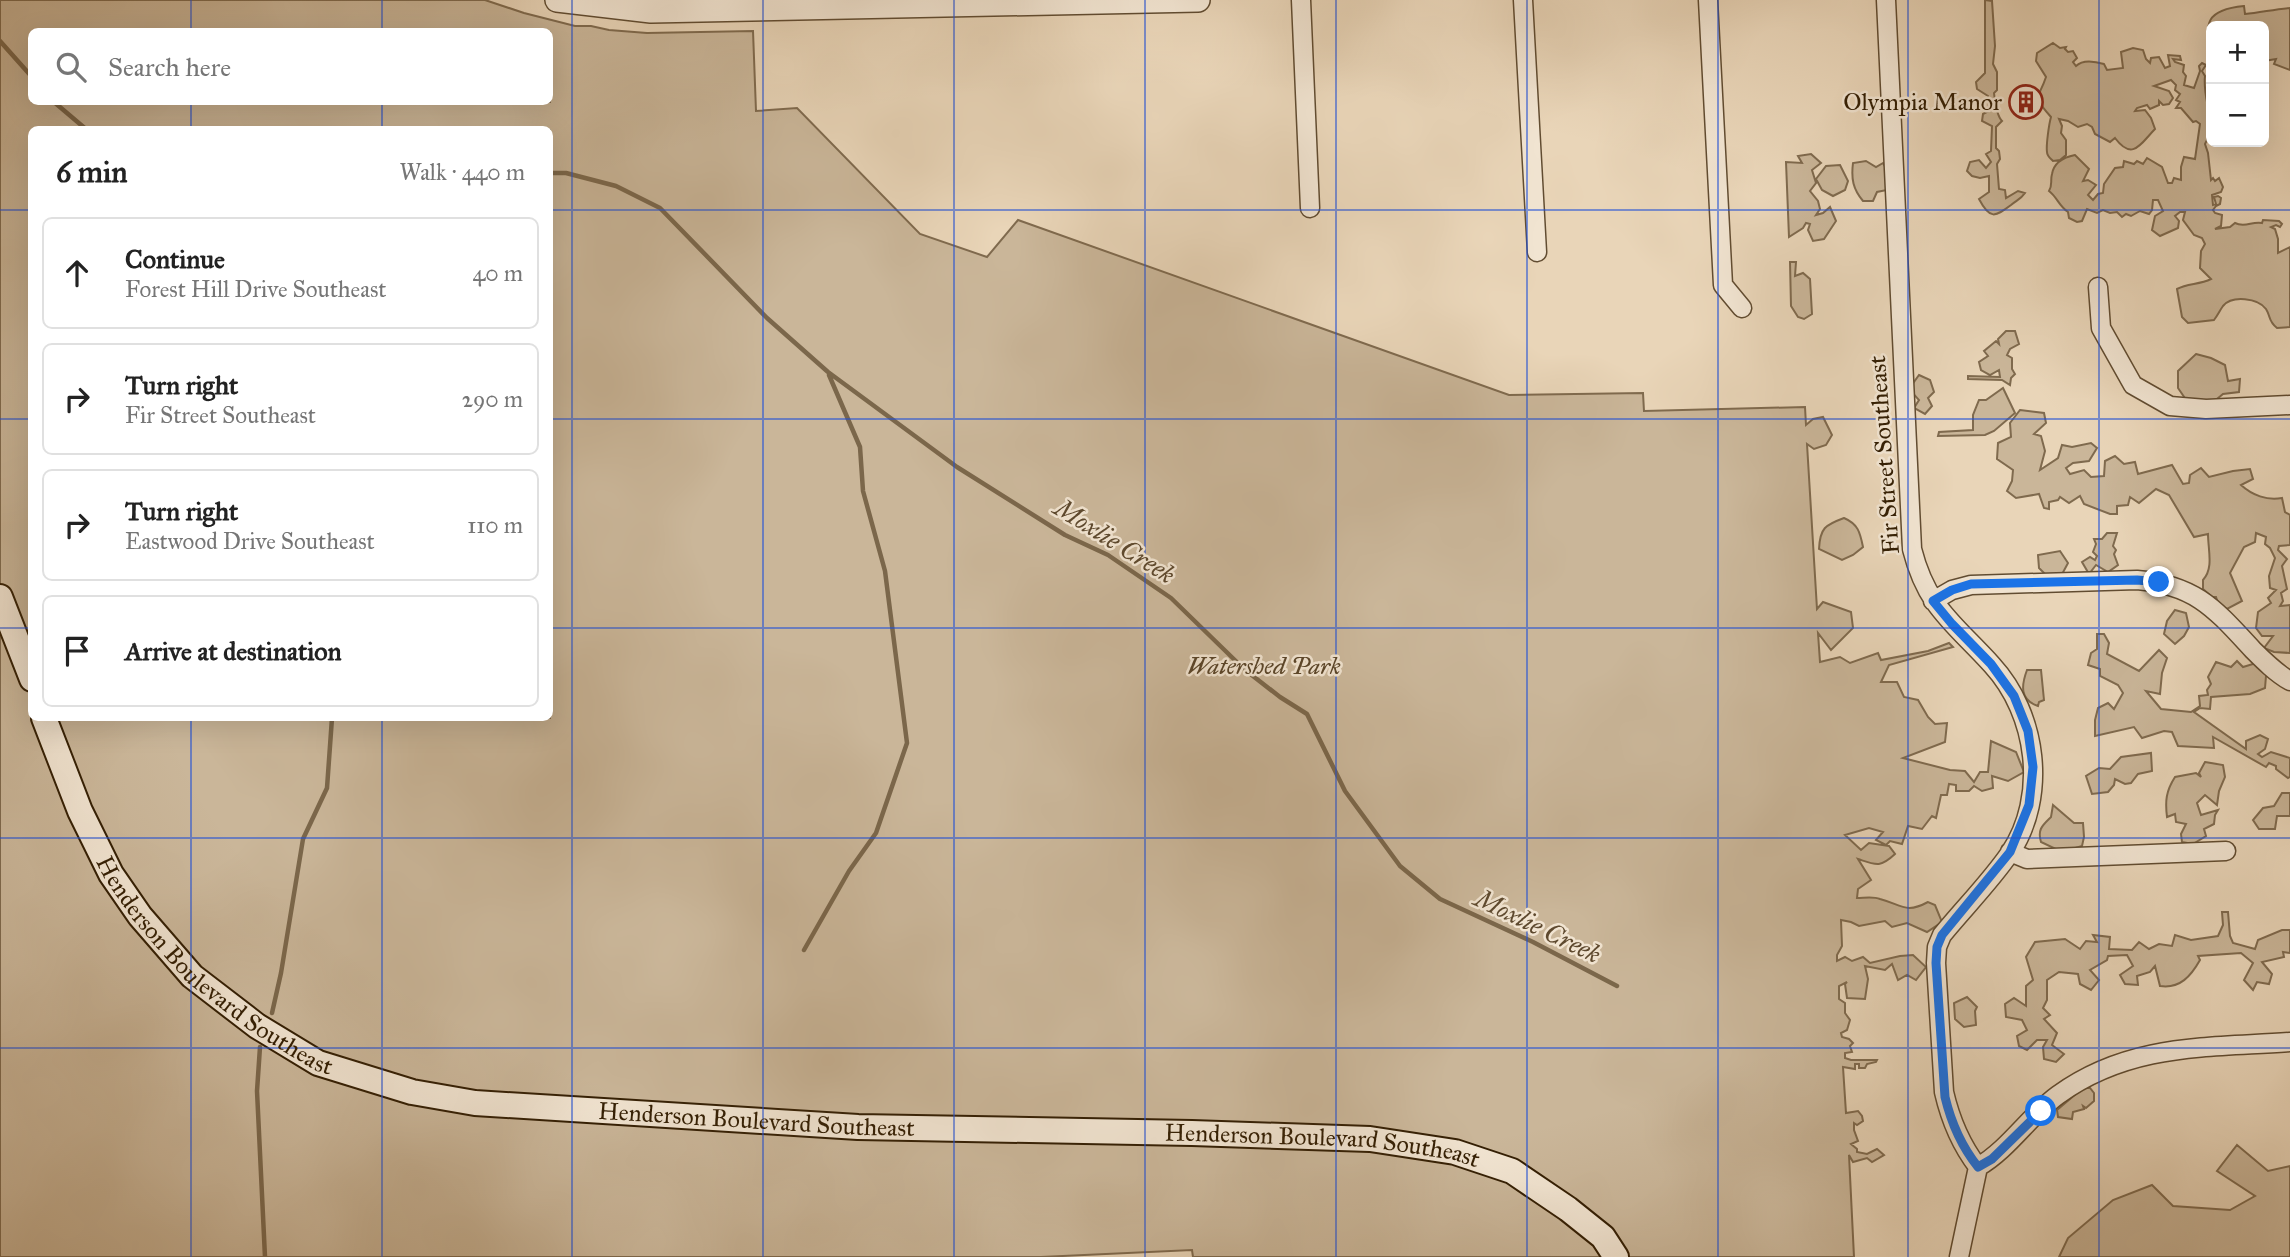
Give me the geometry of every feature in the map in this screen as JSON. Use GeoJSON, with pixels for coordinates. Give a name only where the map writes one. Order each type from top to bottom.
{"type":"FeatureCollection","features":[{"type":"Feature","properties":{"kind":"main road"},"geometry":{"type":"LineString","coordinates":[[0,597],[28,669]]}},
{"type":"Feature","properties":{"kind":"main road","name":"Henderson Boulevard Southeast"},"geometry":{"type":"LineString","coordinates":[[45,721],[80,811],[111,874],[140,916],[192,976],[257,1026],[318,1063],[412,1092],[475,1103],[858,1127],[1370,1139],[1431,1148],[1455,1152],[1512,1171],[1568,1209],[1603,1237],[1616,1257]]}},
{"type":"Feature","properties":{"kind":"street"},"geometry":{"type":"LineString","coordinates":[[557,0],[651,12],[714,5],[1198,0]]}},
{"type":"Feature","properties":{"kind":"street"},"geometry":{"type":"LineString","coordinates":[[1301,0],[1310,208]]}},
{"type":"Feature","properties":{"kind":"street"},"geometry":{"type":"LineString","coordinates":[[1523,0],[1537,251]]}},
{"type":"Feature","properties":{"kind":"street"},"geometry":{"type":"LineString","coordinates":[[1708,0],[1723,285],[1742,308]]}},
{"type":"Feature","properties":{"kind":"street","name":"Fir Street Southeast"},"geometry":{"type":"LineString","coordinates":[[1886,0],[1912,549],[1917,571],[1933,601],[2000,674],[2014,696],[2028,731],[2033,767],[2032,788],[2022,826],[2010,852],[1942,935],[1937,947],[1944,1092],[1948,1109],[1967,1153],[1978,1167]]}},
{"type":"Feature","properties":{"kind":"street"},"geometry":{"type":"LineString","coordinates":[[2098,287],[2101,328],[2133,386],[2170,406],[2206,409],[2290,405]]}},
{"type":"Feature","properties":{"kind":"street"},"geometry":{"type":"LineString","coordinates":[[1933,601],[1952,590],[1971,584],[2137,580],[2159,582],[2179,587],[2197,596],[2214,609],[2264,661],[2290,681]]}},
{"type":"Feature","properties":{"kind":"street"},"geometry":{"type":"LineString","coordinates":[[2010,852],[2027,859],[2226,851]]}},
{"type":"Feature","properties":{"kind":"street"},"geometry":{"type":"LineString","coordinates":[[1959,1257],[1978,1167],[1992,1159],[2057,1096],[2100,1070],[2149,1053],[2202,1046],[2290,1041]]}},
{"type":"Feature","properties":{"kind":"green space","name":"Watershed Park"},"geometry":{"type":"Polygon","coordinates":[[[0,0],[485,0],[575,26],[609,30],[647,33],[753,31],[756,111],[797,108],[920,234],[987,257],[1018,220],[1509,395],[1643,393],[1644,411],[1805,407],[1806,425],[1813,419],[1823,417],[1832,435],[1826,445],[1814,449],[1807,444],[1817,609],[1823,602],[1851,612],[1853,628],[1831,650],[1818,633],[1820,662],[1840,657],[1850,663],[1878,653],[1881,660],[1928,651],[1949,643],[1953,647],[1889,665],[1881,682],[1897,682],[1904,697],[1918,700],[1935,724],[1947,723],[1945,742],[1903,758],[1965,771],[1974,782],[1980,772],[1988,772],[1991,741],[2016,752],[2024,772],[2008,781],[1992,776],[1993,788],[1982,791],[1974,786],[1969,791],[1956,791],[1956,785],[1949,784],[1947,795],[1941,795],[1936,818],[1932,816],[1922,829],[1908,826],[1902,844],[1890,841],[1886,845],[1876,840],[1883,832],[1869,828],[1845,835],[1861,850],[1869,843],[1889,846],[1895,854],[1878,864],[1858,859],[1871,880],[1858,889],[1857,898],[1877,898],[1909,908],[1928,902],[1935,905],[1942,922],[1927,932],[1907,923],[1892,927],[1885,921],[1859,926],[1841,920],[1842,946],[1837,961],[1845,957],[1852,961],[1863,957],[1870,963],[1913,955],[1926,967],[1916,980],[1907,975],[1898,980],[1892,964],[1885,970],[1865,966],[1868,979],[1865,999],[1847,998],[1847,982],[1839,986],[1839,999],[1845,1003],[1845,1013],[1850,1020],[1847,1030],[1841,1033],[1842,1037],[1853,1043],[1850,1046],[1852,1052],[1845,1053],[1845,1058],[1877,1060],[1867,1064],[1865,1068],[1859,1068],[1859,1064],[1855,1064],[1855,1069],[1843,1067],[1846,1113],[1858,1111],[1863,1121],[1857,1125],[1854,1123],[1858,1141],[1851,1144],[1857,1152],[1867,1154],[1877,1149],[1884,1155],[1872,1162],[1867,1158],[1853,1162],[1849,1155],[1854,1257],[1193,1257],[1192,1250],[1041,1257],[0,1257],[0,0]]]}},
{"type":"Feature","properties":{"kind":"green space"},"geometry":{"type":"Polygon","coordinates":[[[1985,0],[1992,1],[1995,46],[1993,64],[1997,72],[1997,90],[1994,93],[1997,112],[2002,121],[1996,127],[1996,148],[2000,159],[1997,164],[1999,189],[2005,190],[2006,198],[2018,191],[2025,193],[1997,214],[1986,210],[1979,199],[1989,192],[1989,176],[1980,178],[1967,171],[1970,162],[1979,160],[1986,168],[1991,162],[1986,154],[1991,151],[1992,126],[1982,121],[1983,114],[1989,111],[1988,96],[1977,89],[1976,82],[1985,73],[1985,0]]]}},
{"type":"Feature","properties":{"kind":"green space"},"geometry":{"type":"Polygon","coordinates":[[[2244,6],[2245,14],[2290,8],[2290,70],[2274,64],[2276,59],[2269,60],[2269,21],[2210,21],[2214,15],[2244,6]]]}},
{"type":"Feature","properties":{"kind":"green space"},"geometry":{"type":"Polygon","coordinates":[[[2053,43],[2060,48],[2066,47],[2068,52],[2073,51],[2077,58],[2073,62],[2076,66],[2082,62],[2093,61],[2104,64],[2107,70],[2123,68],[2121,52],[2133,48],[2143,50],[2150,63],[2151,58],[2159,57],[2165,68],[2170,66],[2168,55],[2180,56],[2181,60],[2173,59],[2184,65],[2184,85],[2194,88],[2199,66],[2202,63],[2206,65],[2202,71],[2206,92],[2205,144],[2211,180],[2219,178],[2223,187],[2221,192],[2212,195],[2213,205],[2216,204],[2214,197],[2221,198],[2220,204],[2213,210],[2222,215],[2221,226],[2215,229],[2230,227],[2235,223],[2262,223],[2263,220],[2279,221],[2282,224],[2280,227],[2271,227],[2275,229],[2278,239],[2278,253],[2290,247],[2290,327],[2277,328],[2262,305],[2245,299],[2227,303],[2214,320],[2188,323],[2182,317],[2177,289],[2211,279],[2200,268],[2201,251],[2205,244],[2183,220],[2185,212],[2175,216],[2179,221],[2178,228],[2160,236],[2152,230],[2155,216],[2163,211],[2158,200],[2153,200],[2149,214],[2140,211],[2122,217],[2117,212],[2103,210],[2097,213],[2087,209],[2082,221],[2069,218],[2068,212],[2049,191],[2053,170],[2060,161],[2075,155],[2089,169],[2083,181],[2088,180],[2096,185],[2088,195],[2093,200],[2103,193],[2104,184],[2115,168],[2123,167],[2124,161],[2143,164],[2147,158],[2162,167],[2168,183],[2172,183],[2174,178],[2181,180],[2184,157],[2195,159],[2200,124],[2193,122],[2181,108],[2176,108],[2180,102],[2176,100],[2180,94],[2171,80],[2154,86],[2169,91],[2173,98],[2169,104],[2163,105],[2159,101],[2159,105],[2150,109],[2147,105],[2135,111],[2145,110],[2155,129],[2136,148],[2127,149],[2115,138],[2110,142],[2095,134],[2087,124],[2078,127],[2059,119],[2061,133],[2066,140],[2066,155],[2053,161],[2047,149],[2051,117],[2038,97],[2046,77],[2036,61],[2037,53],[2053,43]]]}},
{"type":"Feature","properties":{"kind":"green space"},"geometry":{"type":"Polygon","coordinates":[[[1811,154],[1821,163],[1812,170],[1816,183],[1810,191],[1818,201],[1820,209],[1816,215],[1830,207],[1836,221],[1824,239],[1813,241],[1808,230],[1810,224],[1806,223],[1789,237],[1786,162],[1802,163],[1798,156],[1811,154]]]}},
{"type":"Feature","properties":{"kind":"green space"},"geometry":{"type":"Polygon","coordinates":[[[1866,161],[1876,167],[1883,163],[1891,177],[1887,190],[1877,192],[1873,201],[1863,201],[1853,179],[1853,163],[1866,161]]]}},
{"type":"Feature","properties":{"kind":"green space"},"geometry":{"type":"Polygon","coordinates":[[[1840,165],[1848,181],[1845,190],[1833,196],[1822,190],[1816,179],[1826,166],[1840,165]]]}},
{"type":"Feature","properties":{"kind":"green space"},"geometry":{"type":"Polygon","coordinates":[[[1790,262],[1796,262],[1795,276],[1803,273],[1810,279],[1812,314],[1804,319],[1798,317],[1791,306],[1790,262]]]}},
{"type":"Feature","properties":{"kind":"green space"},"geometry":{"type":"Polygon","coordinates":[[[2006,331],[2015,331],[2019,344],[2010,349],[2007,355],[2012,358],[2015,374],[2010,385],[2002,380],[1968,379],[1968,376],[2000,377],[1999,370],[1990,375],[1981,370],[1979,362],[1988,356],[1984,351],[1996,341],[1999,344],[1998,339],[2006,331]]]}},
{"type":"Feature","properties":{"kind":"green space"},"geometry":{"type":"Polygon","coordinates":[[[2196,354],[2225,365],[2228,381],[2240,379],[2239,392],[2223,394],[2211,404],[2189,404],[2178,388],[2178,371],[2196,354]]]}},
{"type":"Feature","properties":{"kind":"green space"},"geometry":{"type":"Polygon","coordinates":[[[1919,375],[1930,380],[1934,392],[1928,398],[1932,406],[1925,414],[1914,408],[1919,400],[1909,389],[1919,375]]]}},
{"type":"Feature","properties":{"kind":"green space"},"geometry":{"type":"Polygon","coordinates":[[[2003,388],[2015,413],[1994,431],[1985,435],[1938,436],[1939,432],[1973,430],[1973,415],[1979,400],[1986,400],[2003,388]]]}},
{"type":"Feature","properties":{"kind":"green space"},"geometry":{"type":"Polygon","coordinates":[[[2020,410],[2044,413],[2046,423],[2034,434],[2041,436],[2045,451],[2040,470],[2058,458],[2062,445],[2072,447],[2091,443],[2097,448],[2089,461],[2073,463],[2066,468],[2070,474],[2084,470],[2091,477],[2104,476],[2105,461],[2115,456],[2124,464],[2135,462],[2138,474],[2172,465],[2183,484],[2189,483],[2190,475],[2201,468],[2209,477],[2250,469],[2253,479],[2241,485],[2260,496],[2282,498],[2285,512],[2290,515],[2290,545],[2279,546],[2278,550],[2287,559],[2282,566],[2287,589],[2281,593],[2283,601],[2280,606],[2290,605],[2290,653],[2264,648],[2273,636],[2262,636],[2256,628],[2258,612],[2271,603],[2268,598],[2276,590],[2270,588],[2269,576],[2275,558],[2265,544],[2266,537],[2256,533],[2255,542],[2244,547],[2230,573],[2242,601],[2227,609],[2219,606],[2216,597],[2203,589],[2203,580],[2209,564],[2208,534],[2194,537],[2169,495],[2156,489],[2139,503],[2130,497],[2128,505],[2117,506],[2117,514],[2110,514],[2084,504],[2080,496],[2069,503],[2060,497],[2049,502],[2049,509],[2044,508],[2039,494],[2016,498],[2007,491],[2013,470],[1997,459],[1998,443],[2011,437],[2010,423],[2020,410]]]}},
{"type":"Feature","properties":{"kind":"green space"},"geometry":{"type":"Polygon","coordinates":[[[1844,518],[1858,529],[1863,547],[1842,560],[1819,549],[1825,528],[1844,518]]]}},
{"type":"Feature","properties":{"kind":"green space"},"geometry":{"type":"Polygon","coordinates":[[[2107,533],[2117,533],[2113,546],[2118,565],[2108,572],[2096,565],[2089,574],[2082,562],[2090,557],[2095,560],[2097,556],[2093,552],[2096,544],[2094,539],[2102,539],[2107,533]]]}},
{"type":"Feature","properties":{"kind":"green space"},"geometry":{"type":"Polygon","coordinates":[[[2060,551],[2068,563],[2060,578],[2049,578],[2039,568],[2038,555],[2060,551]]]}},
{"type":"Feature","properties":{"kind":"green space"},"geometry":{"type":"Polygon","coordinates":[[[2175,610],[2186,613],[2189,627],[2175,644],[2164,634],[2167,621],[2175,610]]]}},
{"type":"Feature","properties":{"kind":"green space"},"geometry":{"type":"Polygon","coordinates":[[[2097,634],[2104,634],[2109,643],[2107,654],[2139,671],[2159,650],[2167,658],[2160,694],[2146,691],[2161,709],[2191,712],[2200,706],[2199,696],[2208,695],[2207,690],[2211,684],[2208,677],[2216,662],[2231,667],[2237,661],[2243,667],[2256,663],[2275,674],[2266,676],[2265,688],[2250,694],[2211,697],[2210,709],[2200,708],[2194,712],[2246,749],[2246,741],[2260,735],[2268,739],[2265,749],[2258,754],[2262,757],[2271,752],[2290,758],[2290,777],[2276,769],[2276,766],[2269,763],[2266,767],[2213,737],[2214,748],[2178,746],[2172,732],[2164,731],[2142,738],[2134,727],[2095,736],[2098,708],[2108,703],[2114,709],[2123,693],[2118,685],[2100,676],[2100,669],[2088,665],[2091,653],[2097,649],[2097,634]]]}},
{"type":"Feature","properties":{"kind":"green space"},"geometry":{"type":"Polygon","coordinates":[[[2027,670],[2041,670],[2044,700],[2039,702],[2038,706],[2025,696],[2027,670]]]}},
{"type":"Feature","properties":{"kind":"green space"},"geometry":{"type":"Polygon","coordinates":[[[2151,753],[2152,771],[2138,774],[2131,783],[2125,784],[2115,779],[2108,792],[2092,794],[2086,776],[2099,768],[2110,769],[2121,757],[2151,753]]]}},
{"type":"Feature","properties":{"kind":"green space"},"geometry":{"type":"Polygon","coordinates":[[[2205,762],[2223,765],[2225,777],[2217,805],[2205,795],[2197,803],[2201,815],[2218,810],[2214,824],[2204,829],[2206,836],[2193,844],[2182,842],[2181,834],[2186,824],[2176,822],[2175,814],[2167,817],[2168,792],[2175,777],[2196,773],[2201,777],[2199,773],[2205,762]]]}},
{"type":"Feature","properties":{"kind":"green space"},"geometry":{"type":"Polygon","coordinates":[[[2282,793],[2290,793],[2290,816],[2277,816],[2275,829],[2259,829],[2253,820],[2263,808],[2274,806],[2282,793]]]}},
{"type":"Feature","properties":{"kind":"green space"},"geometry":{"type":"Polygon","coordinates":[[[2053,805],[2074,823],[2083,823],[2082,846],[2062,852],[2041,842],[2040,830],[2051,817],[2053,805]]]}},
{"type":"Feature","properties":{"kind":"green space"},"geometry":{"type":"Polygon","coordinates":[[[2222,912],[2228,912],[2233,943],[2255,949],[2258,940],[2282,930],[2290,930],[2290,953],[2283,952],[2284,957],[2262,962],[2272,974],[2269,984],[2257,982],[2253,990],[2244,980],[2253,963],[2241,953],[2198,956],[2200,960],[2189,976],[2179,983],[2167,986],[2160,986],[2155,966],[2150,972],[2137,976],[2138,985],[2125,984],[2120,975],[2133,966],[2127,955],[2108,956],[2107,960],[2090,970],[2099,980],[2091,990],[2080,984],[2078,974],[2059,972],[2047,980],[2047,1000],[2043,1008],[2050,1015],[2044,1019],[2057,1033],[2052,1045],[2064,1054],[2056,1062],[2044,1059],[2043,1047],[2047,1040],[2037,1040],[2027,1050],[2019,1046],[2017,1036],[2027,1030],[2022,1020],[2006,1017],[2005,1004],[2014,998],[2026,1006],[2026,986],[2033,980],[2026,957],[2035,942],[2065,939],[2080,949],[2086,941],[2097,942],[2093,935],[2110,937],[2109,949],[2132,950],[2139,942],[2149,949],[2159,944],[2172,946],[2175,935],[2191,940],[2218,936],[2223,925],[2222,912]]]}},
{"type":"Feature","properties":{"kind":"green space"},"geometry":{"type":"Polygon","coordinates":[[[1967,997],[1977,1007],[1976,1025],[1964,1027],[1955,1019],[1954,1003],[1967,997]]]}},
{"type":"Feature","properties":{"kind":"green space"},"geometry":{"type":"Polygon","coordinates":[[[2083,1088],[2090,1088],[2094,1093],[2094,1101],[2086,1108],[2083,1106],[2084,1109],[2073,1112],[2072,1119],[2058,1117],[2057,1110],[2083,1088]]]}},
{"type":"Feature","properties":{"kind":"green space"},"geometry":{"type":"Polygon","coordinates":[[[2237,1145],[2268,1171],[2290,1166],[2290,1257],[2059,1257],[2068,1238],[2113,1200],[2152,1185],[2173,1206],[2230,1210],[2255,1196],[2217,1171],[2237,1145]]]}},
{"type":"Feature","properties":{"kind":"waterway","name":"Moxlie Creek"},"geometry":{"type":"LineString","coordinates":[[0,41],[28,72]]}},
{"type":"Feature","properties":{"kind":"waterway","name":"Moxlie Creek"},"geometry":{"type":"LineString","coordinates":[[58,105],[82,126]]}},
{"type":"Feature","properties":{"kind":"waterway","name":"Moxlie Creek"},"geometry":{"type":"LineString","coordinates":[[553,173],[566,173],[616,186],[660,208],[767,318],[828,372],[957,467],[1065,535],[1108,555],[1171,598],[1244,669],[1307,714],[1345,791],[1400,866],[1440,899],[1533,942],[1617,986]]}},
{"type":"Feature","properties":{"kind":"waterway"},"geometry":{"type":"LineString","coordinates":[[804,950],[849,871],[876,833],[907,743],[885,571],[863,491],[860,447],[829,375]]}},
{"type":"Feature","properties":{"kind":"waterway"},"geometry":{"type":"LineString","coordinates":[[272,1013],[303,839],[327,788],[332,721]]}},
{"type":"Feature","properties":{"kind":"waterway"},"geometry":{"type":"LineString","coordinates":[[260,1047],[257,1091],[265,1257]]}},
{"type":"Feature","properties":{"kind":"place","name":"Olympia Manor"},"geometry":{"type":"Point","coordinates":[2026,102]}},
{"type":"Feature","properties":{"kind":"route"},"geometry":{"type":"LineString","coordinates":[[2041,1111],[1992,1159],[1978,1167],[1967,1153],[1945,1097],[1937,947],[1942,935],[2010,852],[2029,805],[2033,767],[2028,731],[2014,696],[2000,674],[1933,601],[1952,590],[1971,584],[2137,580],[2159,582]]}}]}
